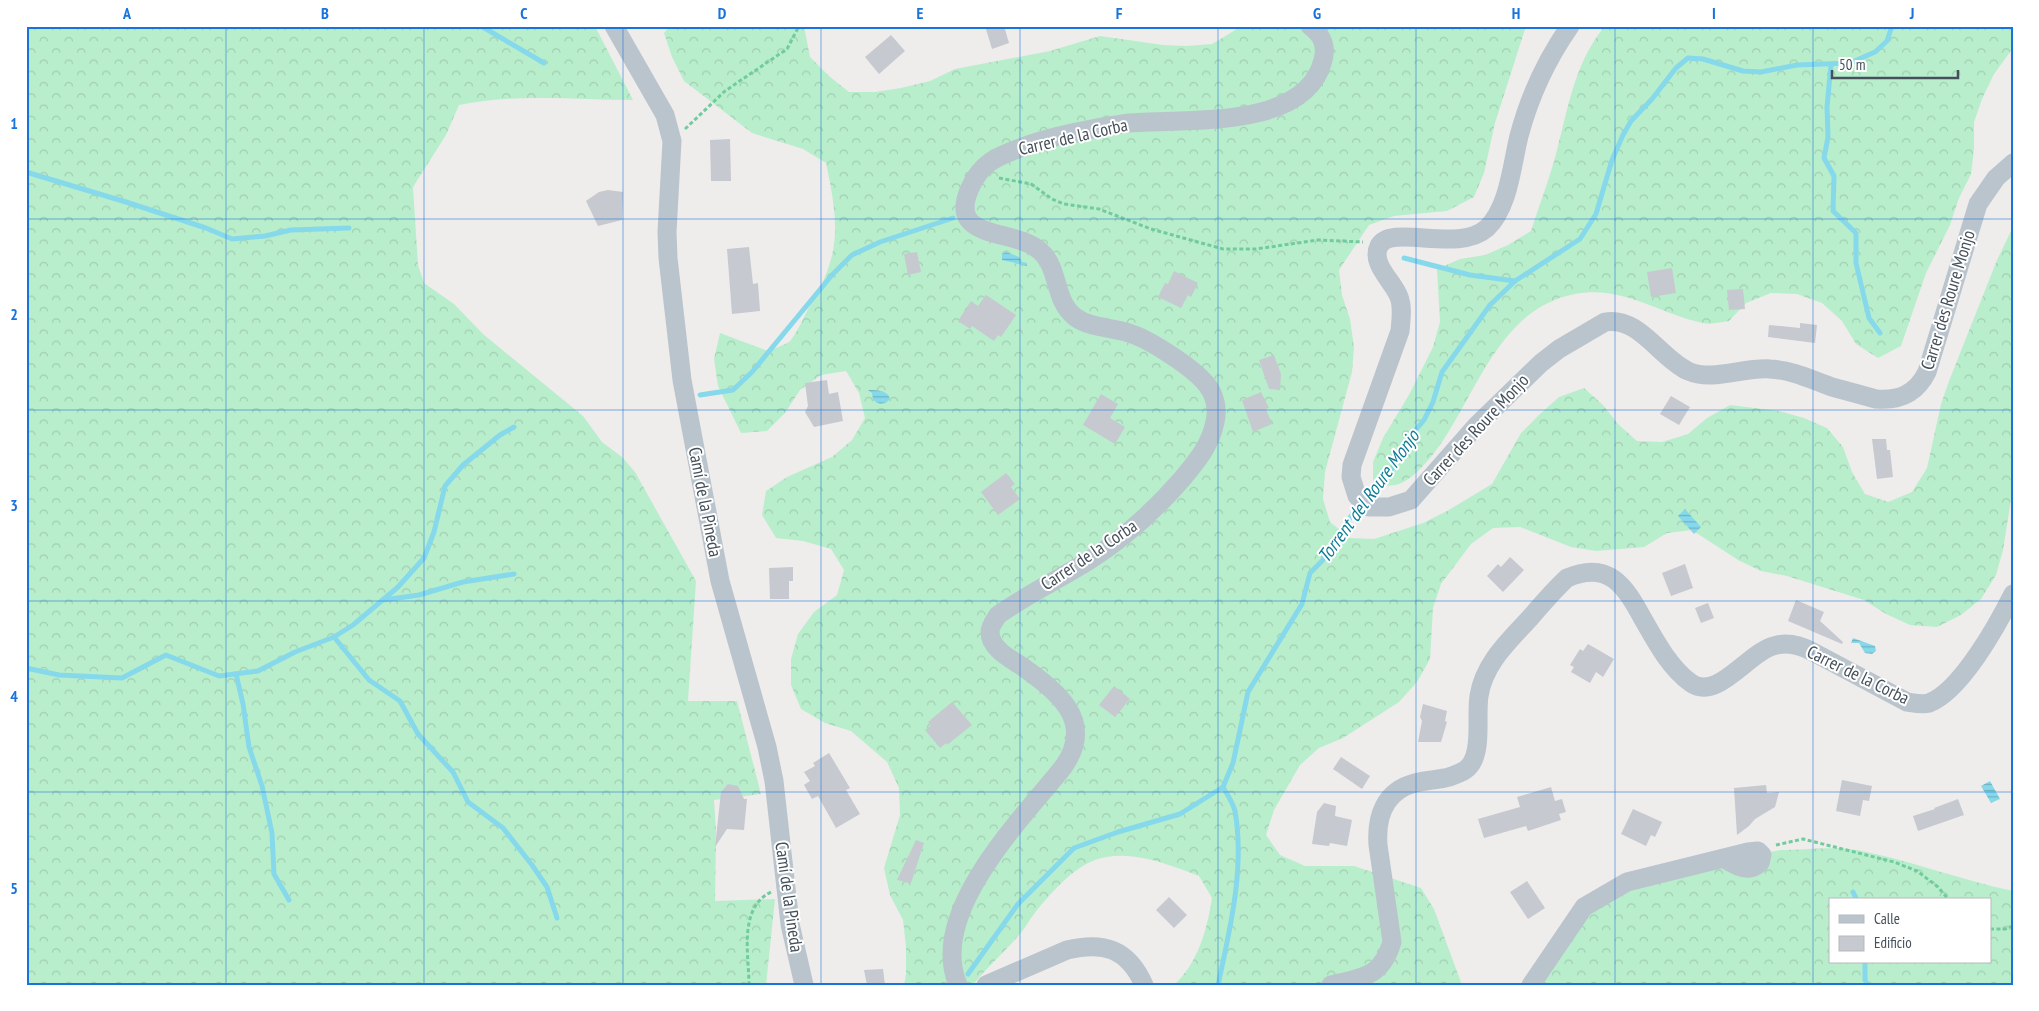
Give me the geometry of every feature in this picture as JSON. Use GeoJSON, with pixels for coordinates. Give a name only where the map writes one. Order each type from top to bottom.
{"type":"FeatureCollection","features":[{"type":"Feature","properties":{"kind":"street","name":"Camí de la Pineda"},"geometry":{"type":"LineString","coordinates":[[614,26],[665,115],[672,141],[667,232],[668,258],[682,380],[720,581],[767,747],[774,781],[790,924],[804,985]]}},
{"type":"Feature","properties":{"kind":"street","name":"Carrer de la Corba"},"geometry":{"type":"LineString","coordinates":[[958,985],[953,968],[953,940],[974,883],[1002,841],[1067,761],[1074,747],[1076,736],[1074,722],[1069,709],[1061,698],[1035,676],[1004,655],[997,647],[990,631],[993,623],[998,615],[1120,539],[1144,518],[1170,494],[1202,456],[1209,444],[1216,419],[1213,396],[1206,384],[1194,373],[1166,352],[1140,337],[1076,318],[1067,309],[1054,270],[1042,252],[1026,242],[985,232],[975,227],[968,220],[964,211],[965,200],[981,168],[991,161],[1029,144],[1114,126],[1216,120],[1281,105],[1296,98],[1306,90],[1319,72],[1325,49],[1321,37],[1310,26]]}},
{"type":"Feature","properties":{"kind":"street","name":"Carrer des Roure Monjo"},"geometry":{"type":"LineString","coordinates":[[1570,26],[1543,73],[1519,136],[1514,166],[1507,190],[1496,217],[1488,227],[1478,235],[1466,239],[1388,238],[1380,245],[1378,253],[1381,267],[1400,299],[1402,315],[1400,331],[1352,466],[1351,477],[1357,496],[1369,507],[1389,508],[1411,500],[1477,425],[1541,363],[1559,349],[1605,322],[1619,322],[1632,328],[1682,367],[1699,374],[1772,368],[1788,371],[1876,399],[1887,400],[1908,395],[1922,382],[1927,372],[1978,204],[1996,178],[2013,163]]}},
{"type":"Feature","properties":{"kind":"street","name":"Carrer de la Corba"},"geometry":{"type":"LineString","coordinates":[[1331,985],[1357,980],[1370,974],[1381,966],[1392,942],[1378,845],[1378,819],[1383,806],[1391,795],[1404,787],[1454,775],[1464,771],[1471,764],[1476,755],[1479,697],[1486,672],[1502,649],[1567,578],[1577,574],[1595,573],[1616,580],[1633,599],[1671,664],[1692,684],[1714,686],[1762,651],[1776,645],[1789,644],[1813,652],[1907,702],[1919,704],[1928,704],[1938,698],[1947,692],[1958,680],[1992,630],[2013,594]]}},
{"type":"Feature","properties":{"kind":"street"},"geometry":{"type":"LineString","coordinates":[[1530,985],[1584,907],[1627,882],[1667,871],[1725,859],[1738,867],[1752,868],[1758,866],[1762,860],[1762,855],[1758,851]]}},
{"type":"Feature","properties":{"kind":"street"},"geometry":{"type":"LineString","coordinates":[[986,985],[1067,950],[1079,947],[1110,949],[1123,954],[1132,963],[1144,985]]}},
{"type":"Feature","properties":{"kind":"path"},"geometry":{"type":"LineString","coordinates":[[672,141],[724,92],[787,49],[799,26]]}},
{"type":"Feature","properties":{"kind":"path"},"geometry":{"type":"LineString","coordinates":[[976,177],[996,178],[1031,184],[1052,199],[1064,204],[1099,209],[1151,229],[1223,249],[1256,249],[1318,240],[1358,242]]}},
{"type":"Feature","properties":{"kind":"path"},"geometry":{"type":"LineString","coordinates":[[1758,851],[1781,843],[1803,839],[1864,854],[1894,862],[1916,871],[1938,887],[1946,898]]}},
{"type":"Feature","properties":{"kind":"path"},"geometry":{"type":"LineString","coordinates":[[749,985],[747,943],[748,927],[753,912],[764,896],[785,885]]}},
{"type":"Feature","properties":{"kind":"path"},"geometry":{"type":"LineString","coordinates":[[1992,929],[2005,929],[2013,926]]}},
{"type":"Feature","properties":{"kind":"green space"},"geometry":{"type":"Polygon","coordinates":[[[26,26],[595,26],[633,100],[523,98],[480,101],[459,105],[446,135],[413,187],[418,265],[424,283],[454,304],[483,334],[583,416],[602,442],[622,457],[635,472],[696,581],[688,701],[737,701],[761,794],[714,800],[716,831],[715,901],[775,899],[766,985],[26,985],[26,26]]]}},
{"type":"Feature","properties":{"kind":"green space"},"geometry":{"type":"Polygon","coordinates":[[[670,26],[804,26],[810,57],[829,76],[849,92],[875,92],[930,81],[955,69],[1050,51],[1100,36],[1163,45],[1187,46],[1212,44],[1242,26],[1526,26],[1495,123],[1484,173],[1474,197],[1447,211],[1394,216],[1369,225],[1339,270],[1342,295],[1350,319],[1354,347],[1352,372],[1325,472],[1323,499],[1330,522],[1350,538],[1374,539],[1423,523],[1492,484],[1521,433],[1559,397],[1584,388],[1637,441],[1662,442],[1688,434],[1707,418],[1730,405],[1779,411],[1804,418],[1827,428],[1843,447],[1852,472],[1865,494],[1888,502],[1912,492],[1927,468],[1941,404],[1949,381],[1997,260],[2013,227],[2013,487],[2003,550],[1996,575],[1981,599],[1961,615],[1937,627],[1910,625],[1886,614],[1864,600],[1787,576],[1761,571],[1738,560],[1692,530],[1667,533],[1644,547],[1596,551],[1571,547],[1520,527],[1493,528],[1471,544],[1441,584],[1433,608],[1430,659],[1417,682],[1399,702],[1343,738],[1319,748],[1300,765],[1274,810],[1266,835],[1280,855],[1305,866],[1354,866],[1421,888],[1434,909],[1462,985],[1174,985],[1189,967],[1200,945],[1212,898],[1199,876],[1161,862],[1121,856],[1095,860],[1063,881],[1035,913],[1020,934],[973,985],[904,985],[906,947],[903,920],[890,895],[884,868],[900,815],[899,788],[887,762],[851,731],[825,723],[801,709],[791,685],[791,659],[798,634],[814,612],[837,595],[844,570],[831,549],[803,541],[776,538],[762,515],[766,491],[787,477],[832,457],[852,440],[865,418],[859,393],[846,371],[821,375],[800,390],[785,413],[767,431],[741,433],[718,386],[714,359],[720,333],[768,351],[789,342],[797,331],[827,272],[835,239],[833,204],[826,163],[803,149],[752,133],[684,81],[672,57],[664,33],[670,26]]]}},
{"type":"Feature","properties":{"kind":"green space"},"geometry":{"type":"Polygon","coordinates":[[[1605,26],[2013,26],[2013,48],[1994,74],[1982,99],[1974,122],[1974,149],[1971,174],[1959,198],[1950,225],[1926,273],[1901,346],[1878,358],[1856,344],[1842,321],[1822,303],[1797,294],[1771,293],[1746,303],[1729,321],[1709,324],[1687,319],[1609,293],[1575,294],[1548,303],[1525,318],[1506,338],[1490,361],[1447,435],[1431,457],[1416,472],[1399,484],[1373,486],[1373,462],[1383,438],[1410,393],[1433,347],[1440,322],[1437,269],[1460,259],[1485,255],[1508,245],[1531,231],[1553,164],[1573,87],[1586,55],[1594,40],[1605,26]]]}},
{"type":"Feature","properties":{"kind":"green space"},"geometry":{"type":"Polygon","coordinates":[[[1839,848],[1857,850],[2013,891],[2013,985],[1540,985],[1586,911],[1659,875],[1780,850],[1839,848]]]}},
{"type":"Feature","properties":{"kind":"water"},"geometry":{"type":"Polygon","coordinates":[[[1006,252],[1019,257],[1022,262],[1027,263],[1027,266],[1002,260],[1002,254],[1006,252]]]}},
{"type":"Feature","properties":{"kind":"water"},"geometry":{"type":"Polygon","coordinates":[[[868,390],[884,392],[890,399],[882,404],[877,403],[873,400],[872,393],[868,390]]]}},
{"type":"Feature","properties":{"kind":"water"},"geometry":{"type":"Polygon","coordinates":[[[1685,509],[1701,527],[1694,534],[1678,516],[1685,509]]]}},
{"type":"Feature","properties":{"kind":"water"},"geometry":{"type":"Polygon","coordinates":[[[1853,638],[1875,646],[1876,651],[1872,654],[1865,653],[1859,643],[1851,643],[1853,638]]]}},
{"type":"Feature","properties":{"kind":"water"},"geometry":{"type":"Polygon","coordinates":[[[1990,781],[2000,799],[1991,803],[1981,786],[1990,781]]]}},
{"type":"Feature","properties":{"kind":"building"},"geometry":{"type":"Polygon","coordinates":[[[985,26],[1004,26],[1009,43],[992,49],[985,26]]]}},
{"type":"Feature","properties":{"kind":"building"},"geometry":{"type":"Polygon","coordinates":[[[891,35],[905,51],[879,74],[865,57],[891,35]]]}},
{"type":"Feature","properties":{"kind":"building"},"geometry":{"type":"Polygon","coordinates":[[[730,139],[731,181],[711,181],[710,140],[730,139]]]}},
{"type":"Feature","properties":{"kind":"building"},"geometry":{"type":"Polygon","coordinates":[[[608,190],[623,192],[622,220],[598,226],[586,201],[599,192],[608,190]]]}},
{"type":"Feature","properties":{"kind":"building"},"geometry":{"type":"Polygon","coordinates":[[[749,247],[753,284],[758,283],[760,311],[732,314],[727,249],[749,247]]]}},
{"type":"Feature","properties":{"kind":"building"},"geometry":{"type":"Polygon","coordinates":[[[917,252],[921,272],[908,275],[904,254],[917,252]]]}},
{"type":"Feature","properties":{"kind":"building"},"geometry":{"type":"Polygon","coordinates":[[[1672,268],[1676,293],[1651,297],[1647,272],[1672,268]]]}},
{"type":"Feature","properties":{"kind":"building"},"geometry":{"type":"Polygon","coordinates":[[[1174,271],[1198,283],[1191,297],[1188,295],[1181,308],[1158,297],[1165,283],[1168,284],[1174,271]]]}},
{"type":"Feature","properties":{"kind":"building"},"geometry":{"type":"Polygon","coordinates":[[[1743,289],[1745,309],[1729,310],[1727,290],[1743,289]]]}},
{"type":"Feature","properties":{"kind":"building"},"geometry":{"type":"Polygon","coordinates":[[[986,295],[1016,315],[1001,337],[998,335],[994,341],[972,326],[970,329],[958,321],[971,301],[978,306],[986,295]]]}},
{"type":"Feature","properties":{"kind":"building"},"geometry":{"type":"Polygon","coordinates":[[[1800,323],[1817,325],[1815,343],[1768,337],[1769,325],[1800,328],[1800,323]]]}},
{"type":"Feature","properties":{"kind":"building"},"geometry":{"type":"Polygon","coordinates":[[[1274,355],[1281,374],[1280,390],[1269,389],[1259,360],[1274,355]]]}},
{"type":"Feature","properties":{"kind":"building"},"geometry":{"type":"Polygon","coordinates":[[[827,380],[829,394],[838,392],[843,421],[814,427],[805,412],[808,406],[805,383],[827,380]]]}},
{"type":"Feature","properties":{"kind":"building"},"geometry":{"type":"Polygon","coordinates":[[[1261,392],[1269,408],[1266,409],[1272,424],[1253,432],[1242,400],[1261,392]]]}},
{"type":"Feature","properties":{"kind":"building"},"geometry":{"type":"Polygon","coordinates":[[[1101,394],[1118,404],[1110,418],[1125,427],[1115,444],[1083,425],[1101,394]]]}},
{"type":"Feature","properties":{"kind":"building"},"geometry":{"type":"Polygon","coordinates":[[[1671,396],[1690,407],[1679,425],[1660,414],[1671,396]]]}},
{"type":"Feature","properties":{"kind":"building"},"geometry":{"type":"Polygon","coordinates":[[[1872,439],[1886,439],[1887,450],[1890,450],[1893,477],[1877,479],[1872,439]]]}},
{"type":"Feature","properties":{"kind":"building"},"geometry":{"type":"Polygon","coordinates":[[[1006,473],[1015,484],[1011,487],[1020,499],[998,515],[981,492],[1006,473]]]}},
{"type":"Feature","properties":{"kind":"building"},"geometry":{"type":"Polygon","coordinates":[[[1510,557],[1524,570],[1503,592],[1487,576],[1498,564],[1501,567],[1510,557]]]}},
{"type":"Feature","properties":{"kind":"building"},"geometry":{"type":"Polygon","coordinates":[[[1685,564],[1693,588],[1671,596],[1662,573],[1685,564]]]}},
{"type":"Feature","properties":{"kind":"building"},"geometry":{"type":"Polygon","coordinates":[[[793,567],[793,581],[789,581],[789,599],[770,599],[769,568],[793,567]]]}},
{"type":"Feature","properties":{"kind":"building"},"geometry":{"type":"Polygon","coordinates":[[[1796,600],[1824,612],[1820,621],[1843,642],[1842,644],[1788,621],[1796,600]]]}},
{"type":"Feature","properties":{"kind":"building"},"geometry":{"type":"Polygon","coordinates":[[[1708,603],[1714,618],[1701,623],[1695,608],[1708,603]]]}},
{"type":"Feature","properties":{"kind":"building"},"geometry":{"type":"Polygon","coordinates":[[[1588,644],[1614,659],[1603,677],[1596,672],[1590,683],[1571,672],[1574,667],[1570,665],[1580,649],[1583,651],[1588,644]]]}},
{"type":"Feature","properties":{"kind":"building"},"geometry":{"type":"Polygon","coordinates":[[[1114,686],[1130,699],[1115,717],[1099,705],[1114,686]]]}},
{"type":"Feature","properties":{"kind":"building"},"geometry":{"type":"Polygon","coordinates":[[[952,702],[972,725],[947,745],[946,743],[940,748],[925,730],[931,725],[928,722],[952,702]]]}},
{"type":"Feature","properties":{"kind":"building"},"geometry":{"type":"Polygon","coordinates":[[[1423,704],[1447,711],[1445,721],[1447,722],[1441,742],[1418,742],[1423,704]]]}},
{"type":"Feature","properties":{"kind":"building"},"geometry":{"type":"Polygon","coordinates":[[[829,753],[850,788],[846,790],[860,814],[836,828],[818,796],[812,799],[804,785],[810,781],[804,772],[815,766],[813,763],[829,753]]]}},
{"type":"Feature","properties":{"kind":"building"},"geometry":{"type":"Polygon","coordinates":[[[1341,757],[1370,776],[1362,789],[1333,769],[1341,757]]]}},
{"type":"Feature","properties":{"kind":"building"},"geometry":{"type":"Polygon","coordinates":[[[1842,780],[1872,786],[1869,801],[1863,800],[1860,816],[1836,811],[1842,780]]]}},
{"type":"Feature","properties":{"kind":"building"},"geometry":{"type":"Polygon","coordinates":[[[728,784],[738,786],[744,799],[747,799],[744,830],[727,829],[715,847],[721,792],[728,784]]]}},
{"type":"Feature","properties":{"kind":"building"},"geometry":{"type":"Polygon","coordinates":[[[1766,785],[1767,793],[1779,792],[1775,807],[1755,819],[1737,835],[1734,788],[1766,785]]]}},
{"type":"Feature","properties":{"kind":"building"},"geometry":{"type":"Polygon","coordinates":[[[1551,787],[1555,801],[1562,799],[1566,812],[1559,814],[1561,820],[1528,831],[1526,826],[1484,838],[1478,819],[1520,807],[1517,797],[1551,787]]]}},
{"type":"Feature","properties":{"kind":"building"},"geometry":{"type":"Polygon","coordinates":[[[1958,799],[1964,815],[1918,831],[1913,816],[1958,799]]]}},
{"type":"Feature","properties":{"kind":"building"},"geometry":{"type":"Polygon","coordinates":[[[1324,803],[1336,806],[1335,816],[1352,820],[1347,846],[1330,843],[1329,846],[1312,844],[1317,812],[1324,803]]]}},
{"type":"Feature","properties":{"kind":"building"},"geometry":{"type":"Polygon","coordinates":[[[1633,809],[1662,822],[1655,837],[1651,835],[1646,846],[1621,834],[1633,809]]]}},
{"type":"Feature","properties":{"kind":"building"},"geometry":{"type":"Polygon","coordinates":[[[916,840],[924,843],[911,883],[897,880],[916,840]]]}},
{"type":"Feature","properties":{"kind":"building"},"geometry":{"type":"Polygon","coordinates":[[[1527,881],[1545,908],[1528,919],[1510,892],[1527,881]]]}},
{"type":"Feature","properties":{"kind":"building"},"geometry":{"type":"Polygon","coordinates":[[[1169,897],[1187,915],[1174,928],[1156,910],[1169,897]]]}},
{"type":"Feature","properties":{"kind":"building"},"geometry":{"type":"Polygon","coordinates":[[[883,969],[885,985],[867,985],[864,970],[883,969]]]}},
{"type":"Feature","properties":{"kind":"waterway"},"geometry":{"type":"LineString","coordinates":[[481,26],[544,63]]}},
{"type":"Feature","properties":{"kind":"waterway","name":"Torrent del Roure Monjo"},"geometry":{"type":"LineString","coordinates":[[1365,497],[1373,486],[1394,467],[1404,444],[1424,420],[1433,402],[1442,372],[1490,305],[1515,281],[1580,239],[1596,214],[1612,160],[1623,135],[1631,121],[1652,99],[1676,68],[1688,58],[1703,59],[1743,71],[1761,72],[1797,65],[1850,63],[1875,52],[1887,41],[1892,26]]}},
{"type":"Feature","properties":{"kind":"waterway"},"geometry":{"type":"LineString","coordinates":[[1831,65],[1827,107],[1828,137],[1824,158],[1834,176],[1833,211],[1856,233],[1856,263],[1869,318],[1880,333]]}},
{"type":"Feature","properties":{"kind":"waterway"},"geometry":{"type":"LineString","coordinates":[[26,172],[206,228],[232,239],[265,236],[291,230],[349,228]]}},
{"type":"Feature","properties":{"kind":"waterway"},"geometry":{"type":"LineString","coordinates":[[700,395],[733,390],[752,372],[832,275],[852,255],[880,242],[953,218]]}},
{"type":"Feature","properties":{"kind":"waterway"},"geometry":{"type":"LineString","coordinates":[[1404,258],[1470,275],[1515,281]]}},
{"type":"Feature","properties":{"kind":"waterway"},"geometry":{"type":"LineString","coordinates":[[26,668],[59,675],[122,678],[166,655],[219,676],[258,671],[295,652],[334,637],[353,625],[398,587],[424,558],[434,532],[445,486],[463,465],[500,435],[514,427]]}},
{"type":"Feature","properties":{"kind":"waterway","name":"Torrent del Roure Monjo"},"geometry":{"type":"LineString","coordinates":[[968,974],[1018,904],[1074,848],[1118,832],[1180,814],[1223,787],[1233,763],[1248,692],[1302,604],[1310,573],[1322,561],[1359,504]]}},
{"type":"Feature","properties":{"kind":"waterway"},"geometry":{"type":"LineString","coordinates":[[383,600],[419,595],[463,582],[514,574]]}},
{"type":"Feature","properties":{"kind":"waterway"},"geometry":{"type":"LineString","coordinates":[[334,637],[369,680],[400,701],[418,734],[453,772],[468,802],[503,828],[547,887],[557,918]]}},
{"type":"Feature","properties":{"kind":"waterway"},"geometry":{"type":"LineString","coordinates":[[236,674],[243,704],[249,747],[262,786],[272,833],[274,874],[289,900]]}},
{"type":"Feature","properties":{"kind":"waterway"},"geometry":{"type":"LineString","coordinates":[[1218,985],[1235,898],[1238,854],[1235,811],[1223,787]]}},
{"type":"Feature","properties":{"kind":"waterway"},"geometry":{"type":"LineString","coordinates":[[1853,892],[1856,898]]}},
{"type":"Feature","properties":{"kind":"waterway"},"geometry":{"type":"LineString","coordinates":[[1865,964],[1865,980],[1868,985]]}}]}
